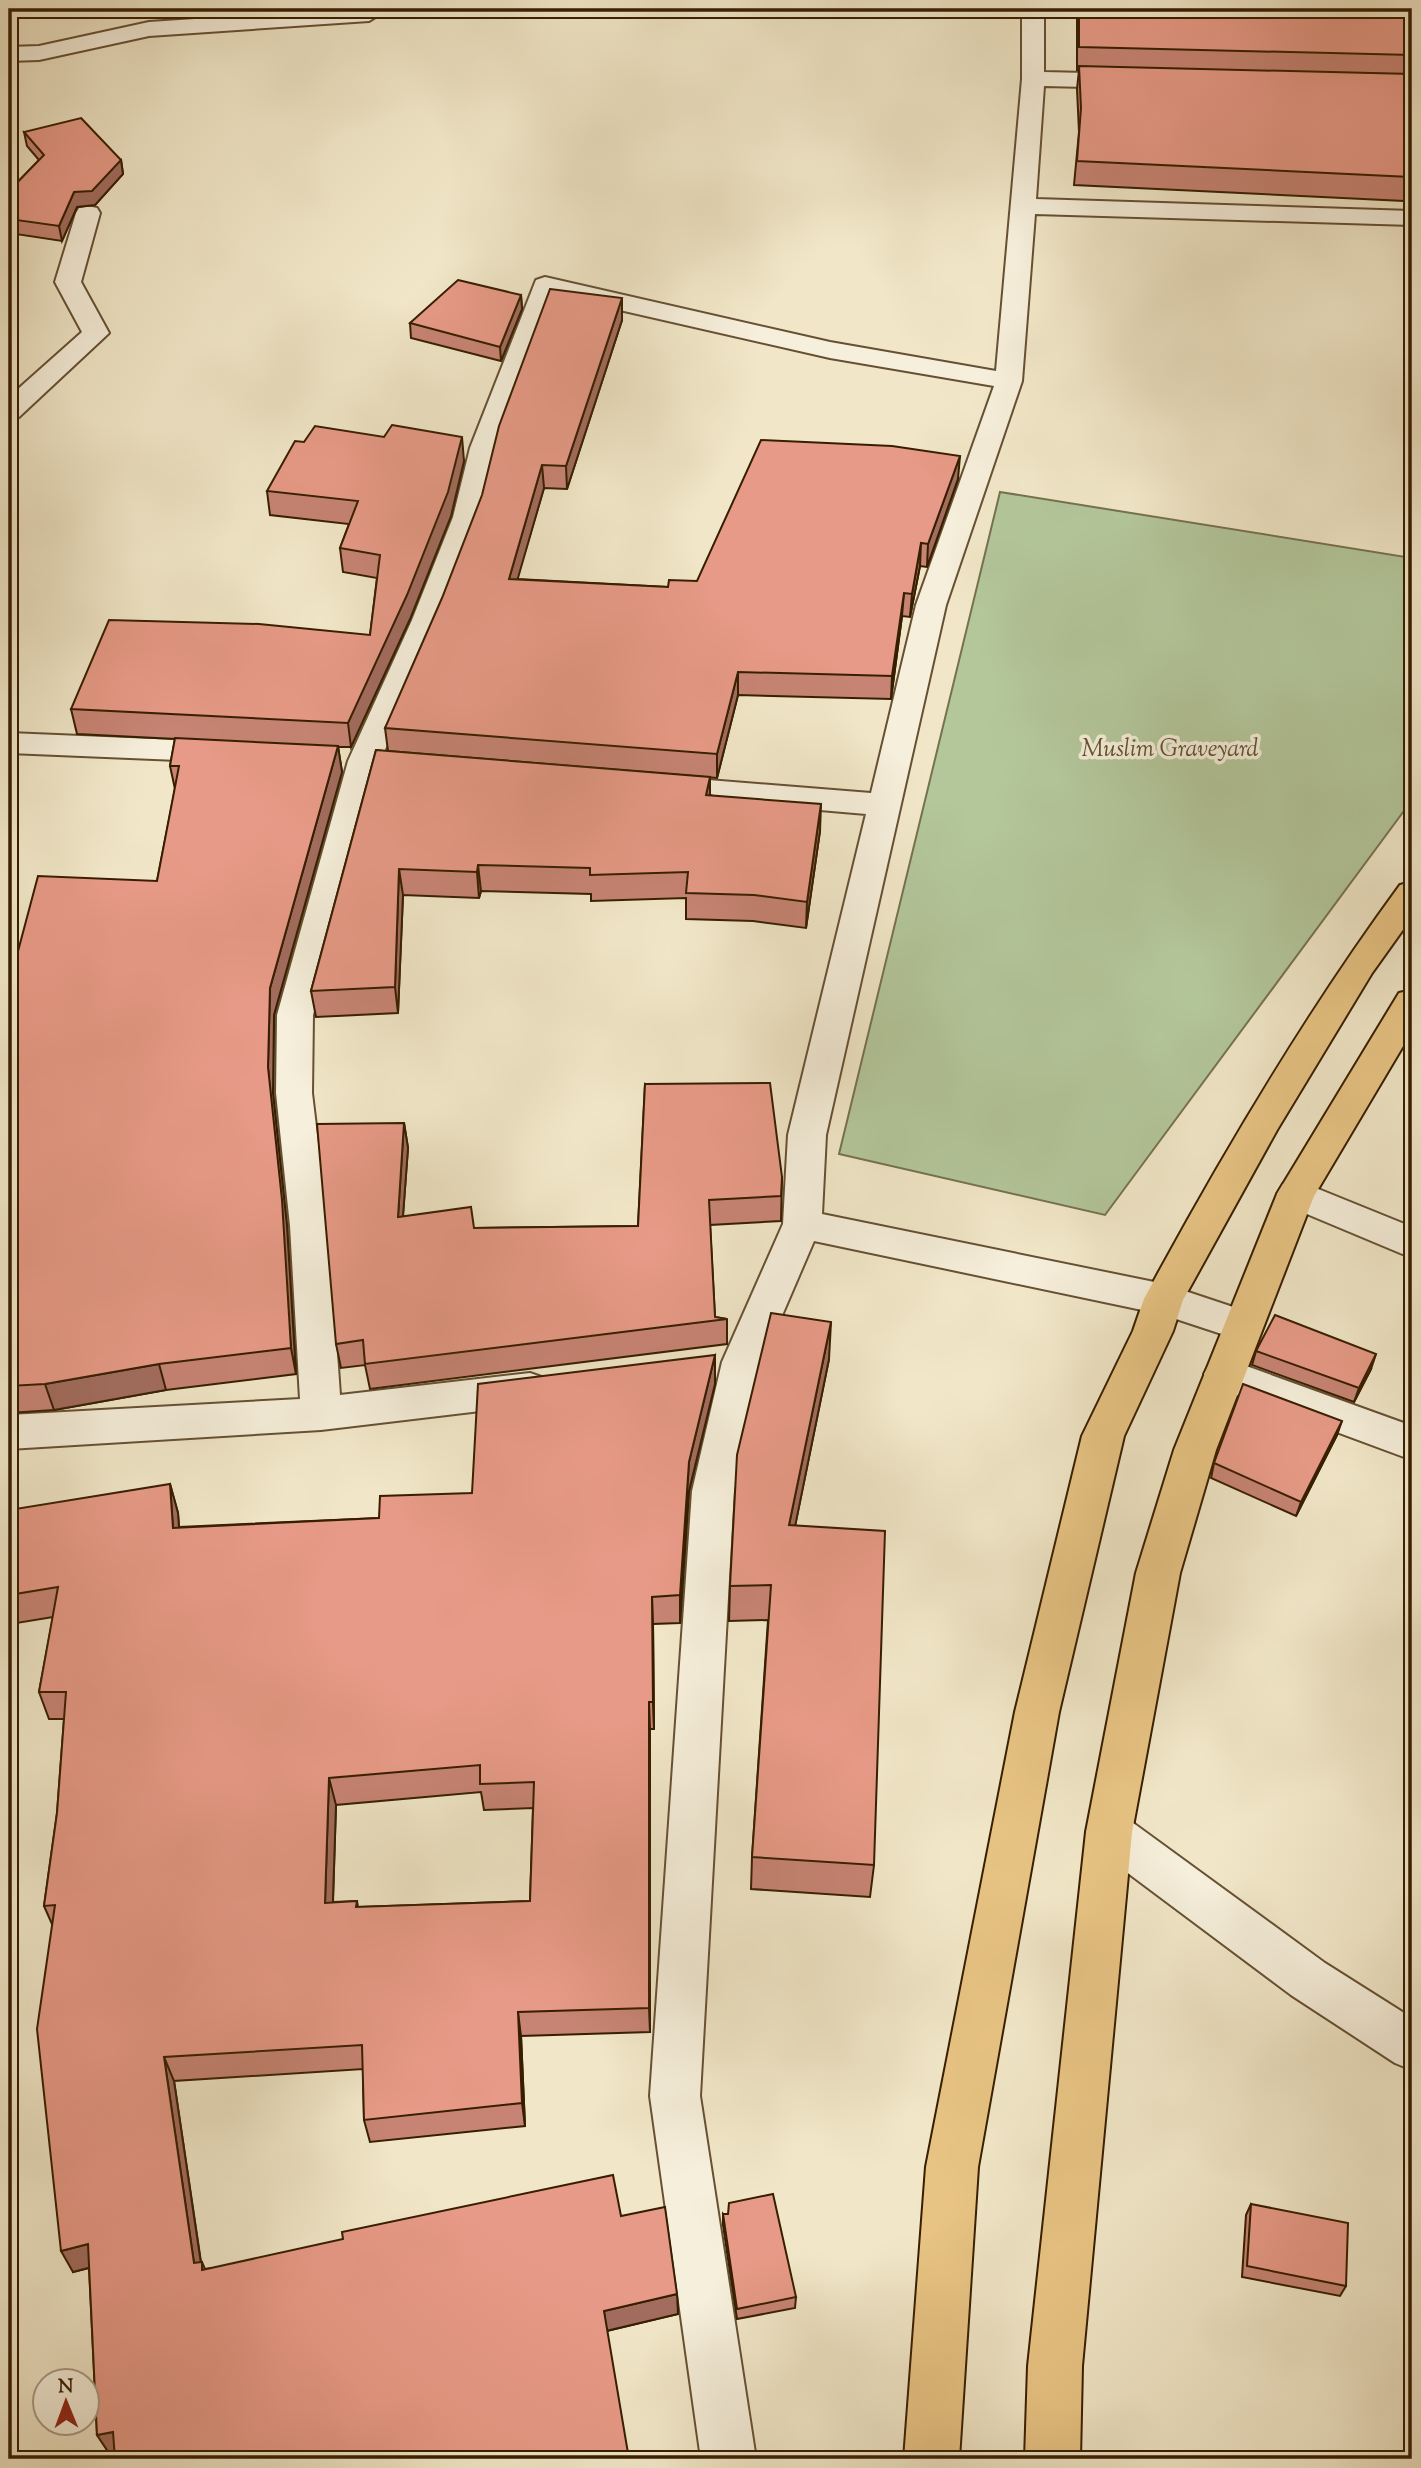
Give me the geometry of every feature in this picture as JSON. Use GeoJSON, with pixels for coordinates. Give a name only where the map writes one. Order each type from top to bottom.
{"type":"FeatureCollection","features":[{"type":"Feature","properties":{"kind":"highway"},"geometry":{"type":"LineString","coordinates":[[932,2459],[951,2166],[1037,1712],[1103,1436],[1153,1331],[1164,1299],[1262,1124],[1360,965],[1412,893]]}},
{"type":"Feature","properties":{"kind":"highway"},"geometry":{"type":"LineString","coordinates":[[1052,2459],[1055,2366],[1109,1832],[1158,1573],[1195,1450],[1296,1194],[1412,1002]]}},
{"type":"Feature","properties":{"kind":"street"},"geometry":{"type":"LineString","coordinates":[[9,54],[39,53],[149,29],[369,14],[377,9]]}},
{"type":"Feature","properties":{"kind":"street"},"geometry":{"type":"LineString","coordinates":[[728,2459],[674,2096],[713,1490],[742,1362],[802,1224],[807,1135],[931,605],[1009,381],[1032,79],[1033,9]]}},
{"type":"Feature","properties":{"kind":"street"},"geometry":{"type":"LineString","coordinates":[[1032,79],[1155,82]]}},
{"type":"Feature","properties":{"kind":"street"},"geometry":{"type":"LineString","coordinates":[[1023,206],[1412,218]]}},
{"type":"Feature","properties":{"kind":"street"},"geometry":{"type":"LineString","coordinates":[[9,411],[96,333],[68,282],[88,213]]}},
{"type":"Feature","properties":{"kind":"street"},"geometry":{"type":"LineString","coordinates":[[321,1414],[309,1226],[294,1093],[295,1015],[364,761],[427,620],[467,517],[484,448],[545,285],[830,349],[1009,381]]}},
{"type":"Feature","properties":{"kind":"street"},"geometry":{"type":"LineString","coordinates":[[9,743],[257,754]]}},
{"type":"Feature","properties":{"kind":"street"},"geometry":{"type":"LineString","coordinates":[[624,783],[884,805]]}},
{"type":"Feature","properties":{"kind":"street"},"geometry":{"type":"LineString","coordinates":[[1296,1194],[1412,1243]]}},
{"type":"Feature","properties":{"kind":"street"},"geometry":{"type":"LineString","coordinates":[[802,1224],[1164,1299],[1243,1326]]}},
{"type":"Feature","properties":{"kind":"street"},"geometry":{"type":"LineString","coordinates":[[702,1367],[742,1362]]}},
{"type":"Feature","properties":{"kind":"street"},"geometry":{"type":"LineString","coordinates":[[1224,1374],[1412,1443]]}},
{"type":"Feature","properties":{"kind":"street"},"geometry":{"type":"LineString","coordinates":[[9,1432],[321,1414],[568,1384]]}},
{"type":"Feature","properties":{"kind":"street"},"geometry":{"type":"LineString","coordinates":[[1109,1832],[1308,1979],[1412,2046]]}},
{"type":"Feature","properties":{"kind":"green space","name":"Muslim Graveyard"},"geometry":{"type":"Polygon","coordinates":[[[1000,492],[1412,558],[1412,800],[1105,1215],[839,1154],[1000,492]]]}},
{"type":"Feature","properties":{"kind":"building"},"geometry":{"type":"Polygon","coordinates":[[[1079,9],[1412,9],[1412,55],[1079,47],[1079,9]]]}},
{"type":"Feature","properties":{"kind":"building"},"geometry":{"type":"Polygon","coordinates":[[[1079,66],[1412,74],[1412,183],[1410,177],[1077,161],[1081,108],[1079,66]]]}},
{"type":"Feature","properties":{"kind":"building"},"geometry":{"type":"Polygon","coordinates":[[[81,118],[121,160],[92,191],[74,192],[59,226],[9,219],[9,191],[44,155],[24,132],[81,118]]]}},
{"type":"Feature","properties":{"kind":"building"},"geometry":{"type":"Polygon","coordinates":[[[458,280],[521,295],[500,347],[410,323],[458,280]]]}},
{"type":"Feature","properties":{"kind":"building"},"geometry":{"type":"Polygon","coordinates":[[[550,289],[622,298],[566,466],[542,465],[509,579],[668,587],[669,580],[697,581],[761,440],[892,446],[960,456],[928,544],[921,543],[912,594],[904,593],[892,676],[738,672],[717,754],[385,728],[442,598],[482,495],[499,426],[550,289]]]}},
{"type":"Feature","properties":{"kind":"building"},"geometry":{"type":"Polygon","coordinates":[[[392,425],[462,437],[448,492],[407,595],[348,723],[71,709],[109,620],[259,624],[370,635],[380,555],[340,548],[358,501],[267,491],[295,441],[304,442],[315,426],[384,437],[392,425]]]}},
{"type":"Feature","properties":{"kind":"building"},"geometry":{"type":"Polygon","coordinates":[[[175,738],[338,746],[270,988],[268,1067],[282,1200],[291,1348],[159,1364],[45,1384],[9,1386],[9,985],[38,876],[157,881],[179,766],[170,766],[175,738]]]}},
{"type":"Feature","properties":{"kind":"building"},"geometry":{"type":"Polygon","coordinates":[[[376,750],[710,777],[706,795],[821,804],[807,902],[754,895],[686,893],[688,872],[590,875],[590,868],[478,865],[477,872],[399,869],[395,987],[311,991],[376,750]]]}},
{"type":"Feature","properties":{"kind":"building"},"geometry":{"type":"Polygon","coordinates":[[[770,1083],[782,1177],[781,1196],[709,1200],[715,1317],[727,1319],[365,1364],[363,1340],[336,1344],[317,1124],[404,1123],[398,1217],[471,1207],[474,1228],[638,1226],[645,1084],[770,1083]]]}},
{"type":"Feature","properties":{"kind":"building"},"geometry":{"type":"Polygon","coordinates":[[[771,1313],[831,1322],[789,1525],[885,1531],[874,1865],[752,1857],[771,1585],[730,1586],[737,1455],[771,1313]]]}},
{"type":"Feature","properties":{"kind":"building"},"geometry":{"type":"Polygon","coordinates":[[[1275,1315],[1376,1354],[1359,1388],[1256,1351],[1275,1315]]]}},
{"type":"Feature","properties":{"kind":"building"},"geometry":{"type":"Polygon","coordinates":[[[715,1355],[689,1462],[680,1595],[652,1597],[653,1702],[649,1702],[649,2008],[518,2012],[522,2103],[364,2120],[362,2045],[164,2057],[194,2263],[202,2262],[202,2270],[343,2239],[342,2232],[613,2175],[621,2216],[665,2207],[677,2294],[604,2311],[629,2459],[115,2459],[113,2432],[102,2434],[102,2366],[94,2366],[88,2244],[61,2251],[37,2029],[55,1905],[44,1906],[57,1813],[66,1692],[39,1692],[58,1587],[9,1595],[9,1510],[170,1484],[173,1528],[379,1518],[380,1496],[472,1493],[478,1384],[715,1355]],[[480,1765],[329,1778],[325,1903],[357,1901],[356,1907],[530,1901],[534,1782],[480,1784],[480,1765]]]}},
{"type":"Feature","properties":{"kind":"building"},"geometry":{"type":"Polygon","coordinates":[[[1243,1384],[1342,1421],[1301,1502],[1214,1463],[1243,1384]]]}},
{"type":"Feature","properties":{"kind":"building"},"geometry":{"type":"Polygon","coordinates":[[[773,2194],[796,2297],[737,2309],[723,2214],[728,2214],[729,2203],[773,2194]]]}},
{"type":"Feature","properties":{"kind":"building"},"geometry":{"type":"Polygon","coordinates":[[[1251,2204],[1348,2223],[1346,2286],[1247,2266],[1251,2204]]]}}]}
